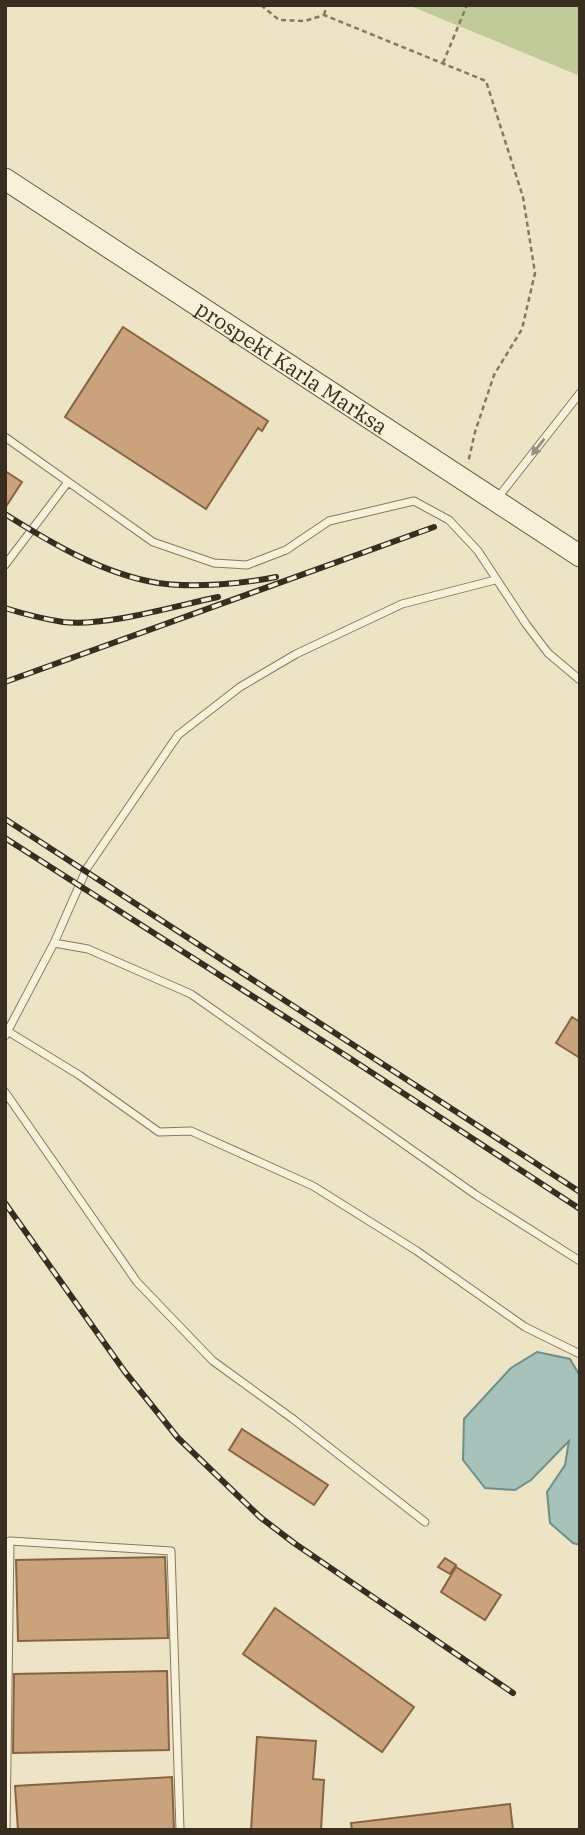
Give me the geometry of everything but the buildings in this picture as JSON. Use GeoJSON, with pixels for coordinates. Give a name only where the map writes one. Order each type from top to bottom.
{"type":"FeatureCollection","features":[{"type":"Feature","properties":{"kind":"main road","name":"prospekt Karla Marksa"},"geometry":{"type":"LineString","coordinates":[[5,179],[580,556]]}},
{"type":"Feature","properties":{"kind":"lane"},"geometry":{"type":"LineString","coordinates":[[495,502],[580,393]]}},
{"type":"Feature","properties":{"kind":"lane"},"geometry":{"type":"LineString","coordinates":[[5,438],[153,542],[214,563],[247,565],[286,550],[329,521],[414,500],[449,520],[478,551],[495,580],[548,653],[580,680]]}},
{"type":"Feature","properties":{"kind":"lane"},"geometry":{"type":"LineString","coordinates":[[5,565],[68,482]]}},
{"type":"Feature","properties":{"kind":"lane"},"geometry":{"type":"LineString","coordinates":[[495,580],[402,604],[308,649],[240,687],[178,735],[87,868],[54,943],[7,1034],[79,1075],[159,1132],[191,1131],[313,1186],[417,1251],[526,1327],[580,1354]]}},
{"type":"Feature","properties":{"kind":"lane"},"geometry":{"type":"LineString","coordinates":[[54,943],[88,949],[191,994],[476,1195],[580,1261]]}},
{"type":"Feature","properties":{"kind":"lane"},"geometry":{"type":"LineString","coordinates":[[5,1092],[137,1282],[213,1361],[293,1419],[425,1522]]}},
{"type":"Feature","properties":{"kind":"lane"},"geometry":{"type":"LineString","coordinates":[[6,1830],[10,1541],[171,1551],[180,1830]]}},
{"type":"Feature","properties":{"kind":"path"},"geometry":{"type":"LineString","coordinates":[[261,5],[279,20],[304,21],[324,15],[486,81],[523,197],[535,273],[522,329],[494,375],[475,432],[464,480]]}},
{"type":"Feature","properties":{"kind":"path"},"geometry":{"type":"LineString","coordinates":[[324,15],[327,5]]}},
{"type":"Feature","properties":{"kind":"path"},"geometry":{"type":"LineString","coordinates":[[443,63],[467,5]]}},
{"type":"Feature","properties":{"kind":"green space"},"geometry":{"type":"Polygon","coordinates":[[[408,5],[580,5],[580,76],[408,5]]]}},
{"type":"Feature","properties":{"kind":"water"},"geometry":{"type":"Polygon","coordinates":[[[537,1352],[570,1359],[580,1376],[580,1545],[573,1543],[550,1523],[547,1492],[565,1465],[569,1441],[531,1480],[515,1490],[485,1488],[463,1460],[464,1419],[511,1368],[537,1352]]]}},
{"type":"Feature","properties":{"kind":"railway"},"geometry":{"type":"LineString","coordinates":[[5,514],[78,556],[138,579],[158,583],[202,585],[276,577]]}},
{"type":"Feature","properties":{"kind":"railway"},"geometry":{"type":"LineString","coordinates":[[5,682],[434,527]]}},
{"type":"Feature","properties":{"kind":"railway"},"geometry":{"type":"LineString","coordinates":[[5,608],[63,622],[80,623],[119,619],[218,597]]}},
{"type":"Feature","properties":{"kind":"railway"},"geometry":{"type":"LineString","coordinates":[[5,819],[580,1192]]}},
{"type":"Feature","properties":{"kind":"railway"},"geometry":{"type":"LineString","coordinates":[[5,838],[580,1209]]}},
{"type":"Feature","properties":{"kind":"railway"},"geometry":{"type":"LineString","coordinates":[[5,1203],[125,1372],[178,1438],[260,1517],[294,1543],[513,1693]]}}]}
